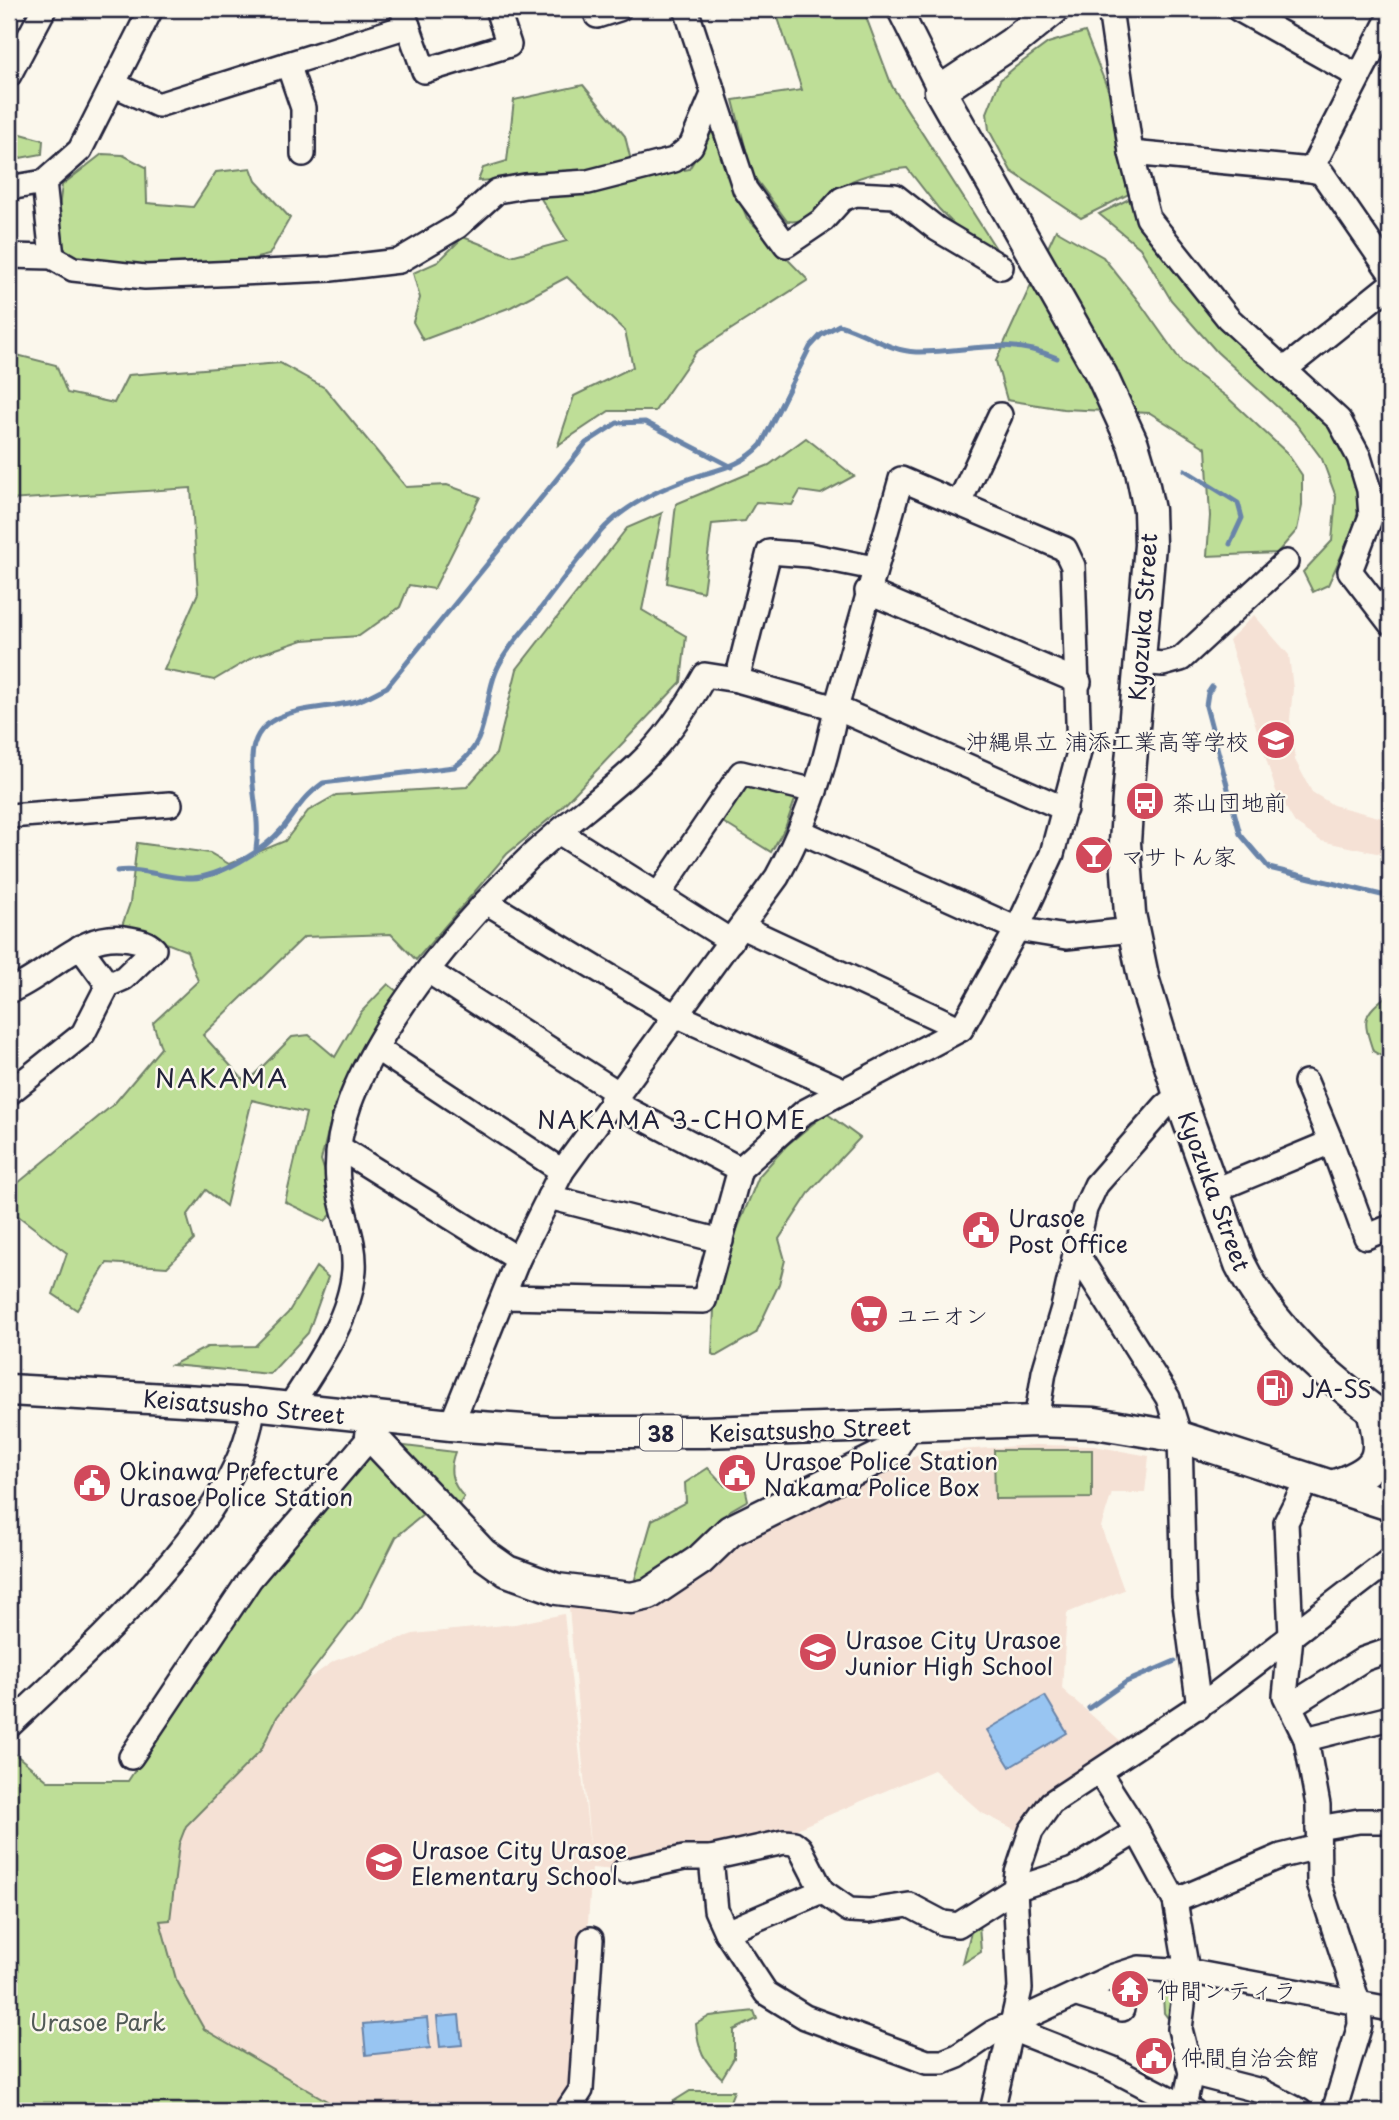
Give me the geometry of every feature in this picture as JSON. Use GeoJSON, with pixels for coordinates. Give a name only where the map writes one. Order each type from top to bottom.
{"type":"FeatureCollection","features":[{"type":"Feature","properties":{"kind":"main road"},"geometry":{"type":"LineString","coordinates":[[940,91],[1012,43],[1054,9]]}},
{"type":"Feature","properties":{"kind":"main road","name":"Kyozuka Street"},"geometry":{"type":"LineString","coordinates":[[940,91],[1102,376],[1133,444],[1146,491],[1150,545],[1131,739],[1125,843],[1132,930],[1179,1095],[1240,1264],[1270,1315],[1318,1367],[1381,1417]]}},
{"type":"Feature","properties":{"kind":"main road","name":"Keisatsusho Street"},"geometry":{"type":"LineString","coordinates":[[9,1390],[253,1404],[289,1408],[372,1427],[451,1425],[606,1433],[1036,1421],[1095,1423],[1180,1437],[1390,1505]]}},
{"type":"Feature","properties":{"kind":"main road"},"geometry":{"type":"LineString","coordinates":[[1320,1482],[1364,1474],[1377,1458],[1381,1417]]}},
{"type":"Feature","properties":{"kind":"main road"},"geometry":{"type":"LineString","coordinates":[[372,1427],[483,1554],[507,1571],[557,1589],[631,1598],[649,1594],[700,1560],[730,1531],[890,1452],[906,1426]]}},
{"type":"Feature","properties":{"kind":"street"},"geometry":{"type":"LineString","coordinates":[[9,75],[44,9]]}},
{"type":"Feature","properties":{"kind":"street"},"geometry":{"type":"LineString","coordinates":[[9,188],[44,182],[80,150],[150,9]]}},
{"type":"Feature","properties":{"kind":"street"},"geometry":{"type":"LineString","coordinates":[[113,84],[158,106],[288,64],[405,17],[424,71],[509,45],[497,9]]}},
{"type":"Feature","properties":{"kind":"street"},"geometry":{"type":"LineString","coordinates":[[594,9],[597,16],[619,9]]}},
{"type":"Feature","properties":{"kind":"street"},"geometry":{"type":"LineString","coordinates":[[686,9],[745,189],[786,246],[823,220],[842,199],[856,194],[895,196],[937,229],[1001,267]]}},
{"type":"Feature","properties":{"kind":"street"},"geometry":{"type":"LineString","coordinates":[[899,9],[940,91]]}},
{"type":"Feature","properties":{"kind":"street"},"geometry":{"type":"LineString","coordinates":[[1110,9],[1131,153],[1152,225],[1228,318],[1339,420],[1359,457],[1369,490],[1371,516],[1350,571],[1390,623]]}},
{"type":"Feature","properties":{"kind":"street"},"geometry":{"type":"LineString","coordinates":[[1238,9],[1358,76]]}},
{"type":"Feature","properties":{"kind":"street"},"geometry":{"type":"LineString","coordinates":[[1311,170],[1390,16]]}},
{"type":"Feature","properties":{"kind":"street"},"geometry":{"type":"LineString","coordinates":[[288,64],[303,107],[303,154]]}},
{"type":"Feature","properties":{"kind":"street"},"geometry":{"type":"LineString","coordinates":[[9,256],[52,257],[73,269],[145,276],[331,269],[399,261],[458,226],[497,191],[525,186],[588,182],[674,160],[691,146],[714,92]]}},
{"type":"Feature","properties":{"kind":"street"},"geometry":{"type":"LineString","coordinates":[[1131,153],[1322,173],[1390,272]]}},
{"type":"Feature","properties":{"kind":"street"},"geometry":{"type":"LineString","coordinates":[[44,182],[52,257]]}},
{"type":"Feature","properties":{"kind":"street"},"geometry":{"type":"LineString","coordinates":[[1284,370],[1390,285]]}},
{"type":"Feature","properties":{"kind":"street"},"geometry":{"type":"LineString","coordinates":[[959,503],[1000,415]]}},
{"type":"Feature","properties":{"kind":"street"},"geometry":{"type":"LineString","coordinates":[[451,1425],[518,1259],[562,1171],[614,1097],[678,1016],[777,877],[802,832],[830,743],[836,708],[867,591],[901,479],[1065,549],[1073,566],[1079,682],[1079,752],[1052,854],[1017,929],[961,1029],[804,1112],[740,1170],[704,1301],[503,1297]]}},
{"type":"Feature","properties":{"kind":"street"},"geometry":{"type":"LineString","coordinates":[[737,680],[769,552],[808,555],[874,568]]}},
{"type":"Feature","properties":{"kind":"street"},"geometry":{"type":"LineString","coordinates":[[1140,662],[1163,664],[1181,659],[1286,562]]}},
{"type":"Feature","properties":{"kind":"street"},"geometry":{"type":"LineString","coordinates":[[867,591],[1079,682]]}},
{"type":"Feature","properties":{"kind":"street"},"geometry":{"type":"LineString","coordinates":[[289,1408],[345,1312],[354,1271],[354,1241],[338,1182],[340,1148],[348,1102],[376,1048],[448,942],[532,856],[641,763],[686,709],[705,675],[737,680],[836,708],[1065,809]]}},
{"type":"Feature","properties":{"kind":"street"},"geometry":{"type":"LineString","coordinates":[[658,895],[741,773],[815,791]]}},
{"type":"Feature","properties":{"kind":"street"},"geometry":{"type":"LineString","coordinates":[[9,816],[170,804]]}},
{"type":"Feature","properties":{"kind":"street"},"geometry":{"type":"LineString","coordinates":[[802,832],[1017,929],[1066,937],[1132,930]]}},
{"type":"Feature","properties":{"kind":"street"},"geometry":{"type":"LineString","coordinates":[[560,833],[658,895],[736,934],[961,1029]]}},
{"type":"Feature","properties":{"kind":"street"},"geometry":{"type":"LineString","coordinates":[[486,902],[678,1016],[843,1090]]}},
{"type":"Feature","properties":{"kind":"street"},"geometry":{"type":"LineString","coordinates":[[9,991],[80,947],[100,939],[124,938],[148,942],[154,949],[124,978],[108,985],[83,1034],[9,1093]]}},
{"type":"Feature","properties":{"kind":"street"},"geometry":{"type":"LineString","coordinates":[[80,947],[108,985]]}},
{"type":"Feature","properties":{"kind":"street"},"geometry":{"type":"LineString","coordinates":[[428,971],[614,1097],[740,1170]]}},
{"type":"Feature","properties":{"kind":"street"},"geometry":{"type":"LineString","coordinates":[[376,1048],[562,1171]]}},
{"type":"Feature","properties":{"kind":"street"},"geometry":{"type":"LineString","coordinates":[[1306,1082],[1366,1237],[1390,1227]]}},
{"type":"Feature","properties":{"kind":"street"},"geometry":{"type":"LineString","coordinates":[[1036,1421],[1044,1372],[1077,1254],[1078,1230],[1096,1185],[1165,1106],[1179,1095]]}},
{"type":"Feature","properties":{"kind":"street"},"geometry":{"type":"LineString","coordinates":[[1213,1191],[1331,1142]]}},
{"type":"Feature","properties":{"kind":"street"},"geometry":{"type":"LineString","coordinates":[[340,1148],[518,1259]]}},
{"type":"Feature","properties":{"kind":"street"},"geometry":{"type":"LineString","coordinates":[[549,1197],[721,1241]]}},
{"type":"Feature","properties":{"kind":"street"},"geometry":{"type":"LineString","coordinates":[[1077,1254],[1168,1398],[1180,1437],[1184,1595],[1199,1707]]}},
{"type":"Feature","properties":{"kind":"street"},"geometry":{"type":"LineString","coordinates":[[9,1726],[139,1601],[204,1517],[236,1467],[252,1430],[253,1404]]}},
{"type":"Feature","properties":{"kind":"street"},"geometry":{"type":"LineString","coordinates":[[131,1757],[250,1579],[372,1427]]}},
{"type":"Feature","properties":{"kind":"street"},"geometry":{"type":"LineString","coordinates":[[1320,1482],[1286,1522],[1291,1636],[1285,1696],[1306,1739],[1318,1805],[1318,1883],[1359,2005],[1360,2025],[1335,2111]]}},
{"type":"Feature","properties":{"kind":"street"},"geometry":{"type":"LineString","coordinates":[[992,2111],[1020,1989],[1015,1889],[1023,1852],[1042,1812],[1051,1803],[1199,1707],[1390,1560]]}},
{"type":"Feature","properties":{"kind":"street"},"geometry":{"type":"LineString","coordinates":[[1290,1706],[1364,1659],[1390,1650]]}},
{"type":"Feature","properties":{"kind":"street"},"geometry":{"type":"LineString","coordinates":[[1306,1739],[1390,1718]]}},
{"type":"Feature","properties":{"kind":"street"},"geometry":{"type":"LineString","coordinates":[[1009,2028],[1111,2068],[1187,2109],[1191,2073],[1181,2029],[1187,1971],[1175,1901],[1137,1831],[1099,1772]]}},
{"type":"Feature","properties":{"kind":"street"},"geometry":{"type":"LineString","coordinates":[[1175,1901],[1359,1821],[1390,1821]]}},
{"type":"Feature","properties":{"kind":"street"},"geometry":{"type":"LineString","coordinates":[[624,1871],[684,1858],[711,1858],[784,1842],[794,1843],[822,1891],[849,1910],[869,1911],[909,1905],[951,1925],[965,1924],[1015,1889],[1073,1870],[1137,1831]]}},
{"type":"Feature","properties":{"kind":"street"},"geometry":{"type":"LineString","coordinates":[[711,1858],[716,1910],[726,1932],[766,1993],[805,2017],[928,2062],[943,2062],[992,2033],[1009,2028],[1077,1994],[1139,1968],[1187,1971],[1390,2009]]}},
{"type":"Feature","properties":{"kind":"street"},"geometry":{"type":"LineString","coordinates":[[726,1932],[822,1891]]}},
{"type":"Feature","properties":{"kind":"street"},"geometry":{"type":"LineString","coordinates":[[567,2111],[580,2090],[591,1939]]}},
{"type":"Feature","properties":{"kind":"street"},"geometry":{"type":"LineString","coordinates":[[1077,1994],[1122,2009]]}},
{"type":"Feature","properties":{"kind":"street"},"geometry":{"type":"LineString","coordinates":[[1191,2073],[1261,2091],[1300,2111]]}},
{"type":"Feature","properties":{"kind":"shaded area","name":"沖縄県立 浦添工業高等学校"},"geometry":{"type":"Polygon","coordinates":[[[1254,615],[1289,655],[1293,689],[1290,719],[1295,760],[1312,792],[1333,805],[1390,820],[1390,856],[1321,841],[1295,823],[1276,791],[1229,640],[1254,615]]]}},
{"type":"Feature","properties":{"kind":"shaded area"},"geometry":{"type":"Polygon","coordinates":[[[1035,1445],[1094,1446],[1149,1456],[1145,1493],[1112,1493],[1101,1527],[1124,1590],[1067,1613],[1062,1689],[1124,1744],[1050,1791],[1016,1830],[982,1813],[934,1770],[780,1836],[615,1870],[592,1868],[576,2086],[560,2111],[344,2111],[204,2029],[176,1979],[160,1921],[170,1920],[179,1844],[186,1826],[261,1750],[277,1717],[304,1682],[334,1661],[413,1634],[515,1624],[564,1614],[591,1856],[569,1608],[661,1603],[768,1526],[798,1516],[917,1455],[1035,1445]]]}},
{"type":"Feature","properties":{"kind":"green space"},"geometry":{"type":"Polygon","coordinates":[[[775,9],[863,9],[892,86],[1000,255],[974,245],[939,209],[907,168],[863,176],[847,183],[810,216],[787,221],[752,174],[733,100],[802,90],[775,9]]]}},
{"type":"Feature","properties":{"kind":"green space"},"geometry":{"type":"Polygon","coordinates":[[[1085,32],[1112,100],[1129,194],[1081,218],[1011,171],[989,130],[987,113],[1000,80],[1014,68],[1048,43],[1085,32]]]}},
{"type":"Feature","properties":{"kind":"green space"},"geometry":{"type":"Polygon","coordinates":[[[583,85],[625,136],[631,161],[601,173],[478,181],[483,168],[507,161],[514,100],[583,85]]]}},
{"type":"Feature","properties":{"kind":"green space"},"geometry":{"type":"Polygon","coordinates":[[[712,131],[747,218],[808,280],[696,352],[655,411],[609,411],[558,445],[574,396],[633,367],[625,331],[567,277],[511,307],[423,340],[413,322],[420,298],[413,273],[438,262],[463,237],[511,256],[567,241],[540,197],[689,169],[712,131]]]}},
{"type":"Feature","properties":{"kind":"green space"},"geometry":{"type":"Polygon","coordinates":[[[14,132],[43,140],[42,154],[9,160],[9,134],[14,132]]]}},
{"type":"Feature","properties":{"kind":"green space"},"geometry":{"type":"Polygon","coordinates":[[[102,154],[123,155],[146,167],[147,203],[193,207],[216,172],[251,168],[256,181],[290,218],[269,255],[228,265],[151,268],[83,264],[63,252],[57,224],[62,185],[102,154]]]}},
{"type":"Feature","properties":{"kind":"green space"},"geometry":{"type":"Polygon","coordinates":[[[1129,199],[1138,226],[1220,328],[1335,431],[1357,487],[1358,519],[1328,585],[1313,592],[1303,572],[1332,541],[1336,497],[1322,459],[1296,424],[1217,352],[1171,300],[1140,248],[1099,214],[1129,199]]]}},
{"type":"Feature","properties":{"kind":"green space"},"geometry":{"type":"Polygon","coordinates":[[[1056,230],[1103,257],[1183,364],[1227,397],[1287,453],[1302,475],[1302,506],[1297,530],[1277,553],[1207,556],[1210,516],[1206,448],[1150,413],[1063,409],[1007,400],[996,361],[1056,230]]]}},
{"type":"Feature","properties":{"kind":"green space"},"geometry":{"type":"Polygon","coordinates":[[[9,353],[56,365],[67,393],[114,403],[128,375],[280,363],[325,388],[406,487],[447,485],[480,497],[434,589],[409,585],[400,607],[359,636],[303,640],[255,656],[214,680],[164,670],[198,593],[191,488],[9,500],[9,353]]]}},
{"type":"Feature","properties":{"kind":"green space"},"geometry":{"type":"Polygon","coordinates":[[[806,438],[854,476],[821,494],[800,491],[792,505],[756,502],[745,521],[712,524],[703,592],[667,583],[676,504],[769,465],[806,438]]]}},
{"type":"Feature","properties":{"kind":"green space"},"geometry":{"type":"Polygon","coordinates":[[[662,513],[642,610],[686,636],[681,682],[554,815],[507,854],[416,960],[391,934],[304,937],[203,1035],[246,1083],[292,1037],[309,1035],[335,1057],[361,1012],[388,984],[399,993],[335,1104],[321,1160],[337,1209],[325,1221],[285,1202],[306,1113],[252,1100],[226,1206],[206,1190],[187,1216],[194,1240],[167,1267],[107,1263],[77,1310],[53,1294],[67,1253],[9,1209],[18,1183],[114,1104],[161,1048],[153,1023],[198,981],[187,951],[122,926],[130,903],[137,843],[210,853],[229,864],[285,841],[308,811],[336,795],[467,787],[496,754],[517,669],[627,528],[662,513]]]}},
{"type":"Feature","properties":{"kind":"green space"},"geometry":{"type":"Polygon","coordinates":[[[744,785],[797,794],[785,828],[771,852],[721,821],[744,785]]]}},
{"type":"Feature","properties":{"kind":"green space"},"geometry":{"type":"Polygon","coordinates":[[[1390,993],[1390,1061],[1373,1051],[1366,1024],[1369,1012],[1390,993]]]}},
{"type":"Feature","properties":{"kind":"green space"},"geometry":{"type":"Polygon","coordinates":[[[826,1113],[860,1138],[811,1190],[779,1239],[785,1260],[779,1284],[756,1333],[716,1356],[712,1354],[714,1309],[733,1239],[759,1176],[787,1145],[826,1113]]]}},
{"type":"Feature","properties":{"kind":"green space"},"geometry":{"type":"Polygon","coordinates":[[[316,1267],[328,1277],[308,1333],[270,1374],[172,1365],[207,1347],[255,1346],[288,1313],[316,1267]]]}},
{"type":"Feature","properties":{"kind":"green space","name":"Urasoe Park"},"geometry":{"type":"Polygon","coordinates":[[[388,1444],[455,1452],[452,1476],[464,1497],[452,1515],[440,1501],[396,1537],[360,1609],[277,1717],[261,1750],[186,1826],[179,1844],[170,1920],[160,1921],[176,1979],[204,2029],[344,2111],[9,2111],[9,1749],[48,1781],[128,1781],[268,1569],[368,1454],[388,1444]]]}},
{"type":"Feature","properties":{"kind":"green space"},"geometry":{"type":"Polygon","coordinates":[[[994,1450],[1092,1450],[1092,1498],[995,1499],[994,1450]]]}},
{"type":"Feature","properties":{"kind":"green space"},"geometry":{"type":"Polygon","coordinates":[[[708,1468],[725,1486],[745,1487],[748,1500],[729,1511],[700,1544],[640,1585],[635,1579],[652,1520],[686,1502],[685,1483],[708,1468]]]}},
{"type":"Feature","properties":{"kind":"green space"},"geometry":{"type":"Polygon","coordinates":[[[979,1924],[981,1952],[963,1963],[972,1928],[979,1924]]]}},
{"type":"Feature","properties":{"kind":"green space"},"geometry":{"type":"Polygon","coordinates":[[[1162,1978],[1177,1978],[1171,2022],[1164,2013],[1162,1978]]]}},
{"type":"Feature","properties":{"kind":"green space"},"geometry":{"type":"Polygon","coordinates":[[[754,2011],[757,2019],[734,2030],[734,2058],[722,2078],[703,2054],[696,2024],[710,2016],[754,2011]]]}},
{"type":"Feature","properties":{"kind":"green space"},"geometry":{"type":"Polygon","coordinates":[[[690,2091],[734,2091],[726,2111],[658,2111],[690,2091]]]}},
{"type":"Feature","properties":{"kind":"water"},"geometry":{"type":"Polygon","coordinates":[[[1045,1696],[1067,1733],[1010,1767],[987,1730],[1045,1696]]]}},
{"type":"Feature","properties":{"kind":"water"},"geometry":{"type":"Polygon","coordinates":[[[459,2015],[462,2045],[440,2047],[437,2017],[459,2015]]]}},
{"type":"Feature","properties":{"kind":"water"},"geometry":{"type":"Polygon","coordinates":[[[427,2018],[430,2048],[366,2055],[363,2024],[427,2018]]]}},
{"type":"Feature","properties":{"kind":"waterway"},"geometry":{"type":"LineString","coordinates":[[117,871],[182,878],[203,877],[240,862],[263,846],[323,783],[454,767],[466,757],[481,733],[494,676],[504,657],[597,536],[617,516],[652,494],[737,463],[753,452],[761,445],[810,347],[821,335],[839,325],[906,351],[935,352],[1003,346],[1038,351],[1057,358]]}},
{"type":"Feature","properties":{"kind":"waterway"},"geometry":{"type":"LineString","coordinates":[[256,849],[252,758],[255,741],[263,728],[275,719],[289,714],[357,701],[387,687],[586,443],[617,423],[645,422],[732,467]]}},
{"type":"Feature","properties":{"kind":"waterway"},"geometry":{"type":"LineString","coordinates":[[1185,470],[1238,503],[1242,518],[1230,544]]}},
{"type":"Feature","properties":{"kind":"waterway"},"geometry":{"type":"LineString","coordinates":[[1212,687],[1206,706],[1240,834],[1269,868],[1390,897]]}},
{"type":"Feature","properties":{"kind":"waterway"},"geometry":{"type":"LineString","coordinates":[[1089,1708],[1126,1682],[1175,1661]]}},
{"type":"Feature","properties":{"kind":"place","name":"沖縄県立 浦添工業高等学校"},"geometry":{"type":"Point","coordinates":[1276,740]}},
{"type":"Feature","properties":{"kind":"place","name":"茶山団地前"},"geometry":{"type":"Point","coordinates":[1145,801]}},
{"type":"Feature","properties":{"kind":"place","name":"マサトん家"},"geometry":{"type":"Point","coordinates":[1094,855]}},
{"type":"Feature","properties":{"kind":"place","name":"Urasoe Post Office"},"geometry":{"type":"Point","coordinates":[981,1230]}},
{"type":"Feature","properties":{"kind":"place","name":"ユニオン"},"geometry":{"type":"Point","coordinates":[869,1314]}},
{"type":"Feature","properties":{"kind":"place","name":"JA-SS"},"geometry":{"type":"Point","coordinates":[1275,1388]}},
{"type":"Feature","properties":{"kind":"place","name":"Urasoe Police Station Nakama Police Box"},"geometry":{"type":"Point","coordinates":[737,1473]}},
{"type":"Feature","properties":{"kind":"place","name":"Okinawa Prefecture Urasoe Police Station"},"geometry":{"type":"Point","coordinates":[92,1483]}},
{"type":"Feature","properties":{"kind":"place","name":"Urasoe City Urasoe Junior High School"},"geometry":{"type":"Point","coordinates":[818,1652]}},
{"type":"Feature","properties":{"kind":"place","name":"Urasoe City Urasoe Elementary School"},"geometry":{"type":"Point","coordinates":[384,1862]}},
{"type":"Feature","properties":{"kind":"place","name":"仲間ンティラ"},"geometry":{"type":"Point","coordinates":[1130,1989]}},
{"type":"Feature","properties":{"kind":"place","name":"仲間自治会館"},"geometry":{"type":"Point","coordinates":[1154,2056]}},
{"type":"Feature","properties":{"kind":"district","name":"NAKAMA"},"geometry":{"type":"Point","coordinates":[222,1077]}},
{"type":"Feature","properties":{"kind":"district","name":"NAKAMA 3-CHOME"},"geometry":{"type":"Point","coordinates":[672,1119]}}]}
